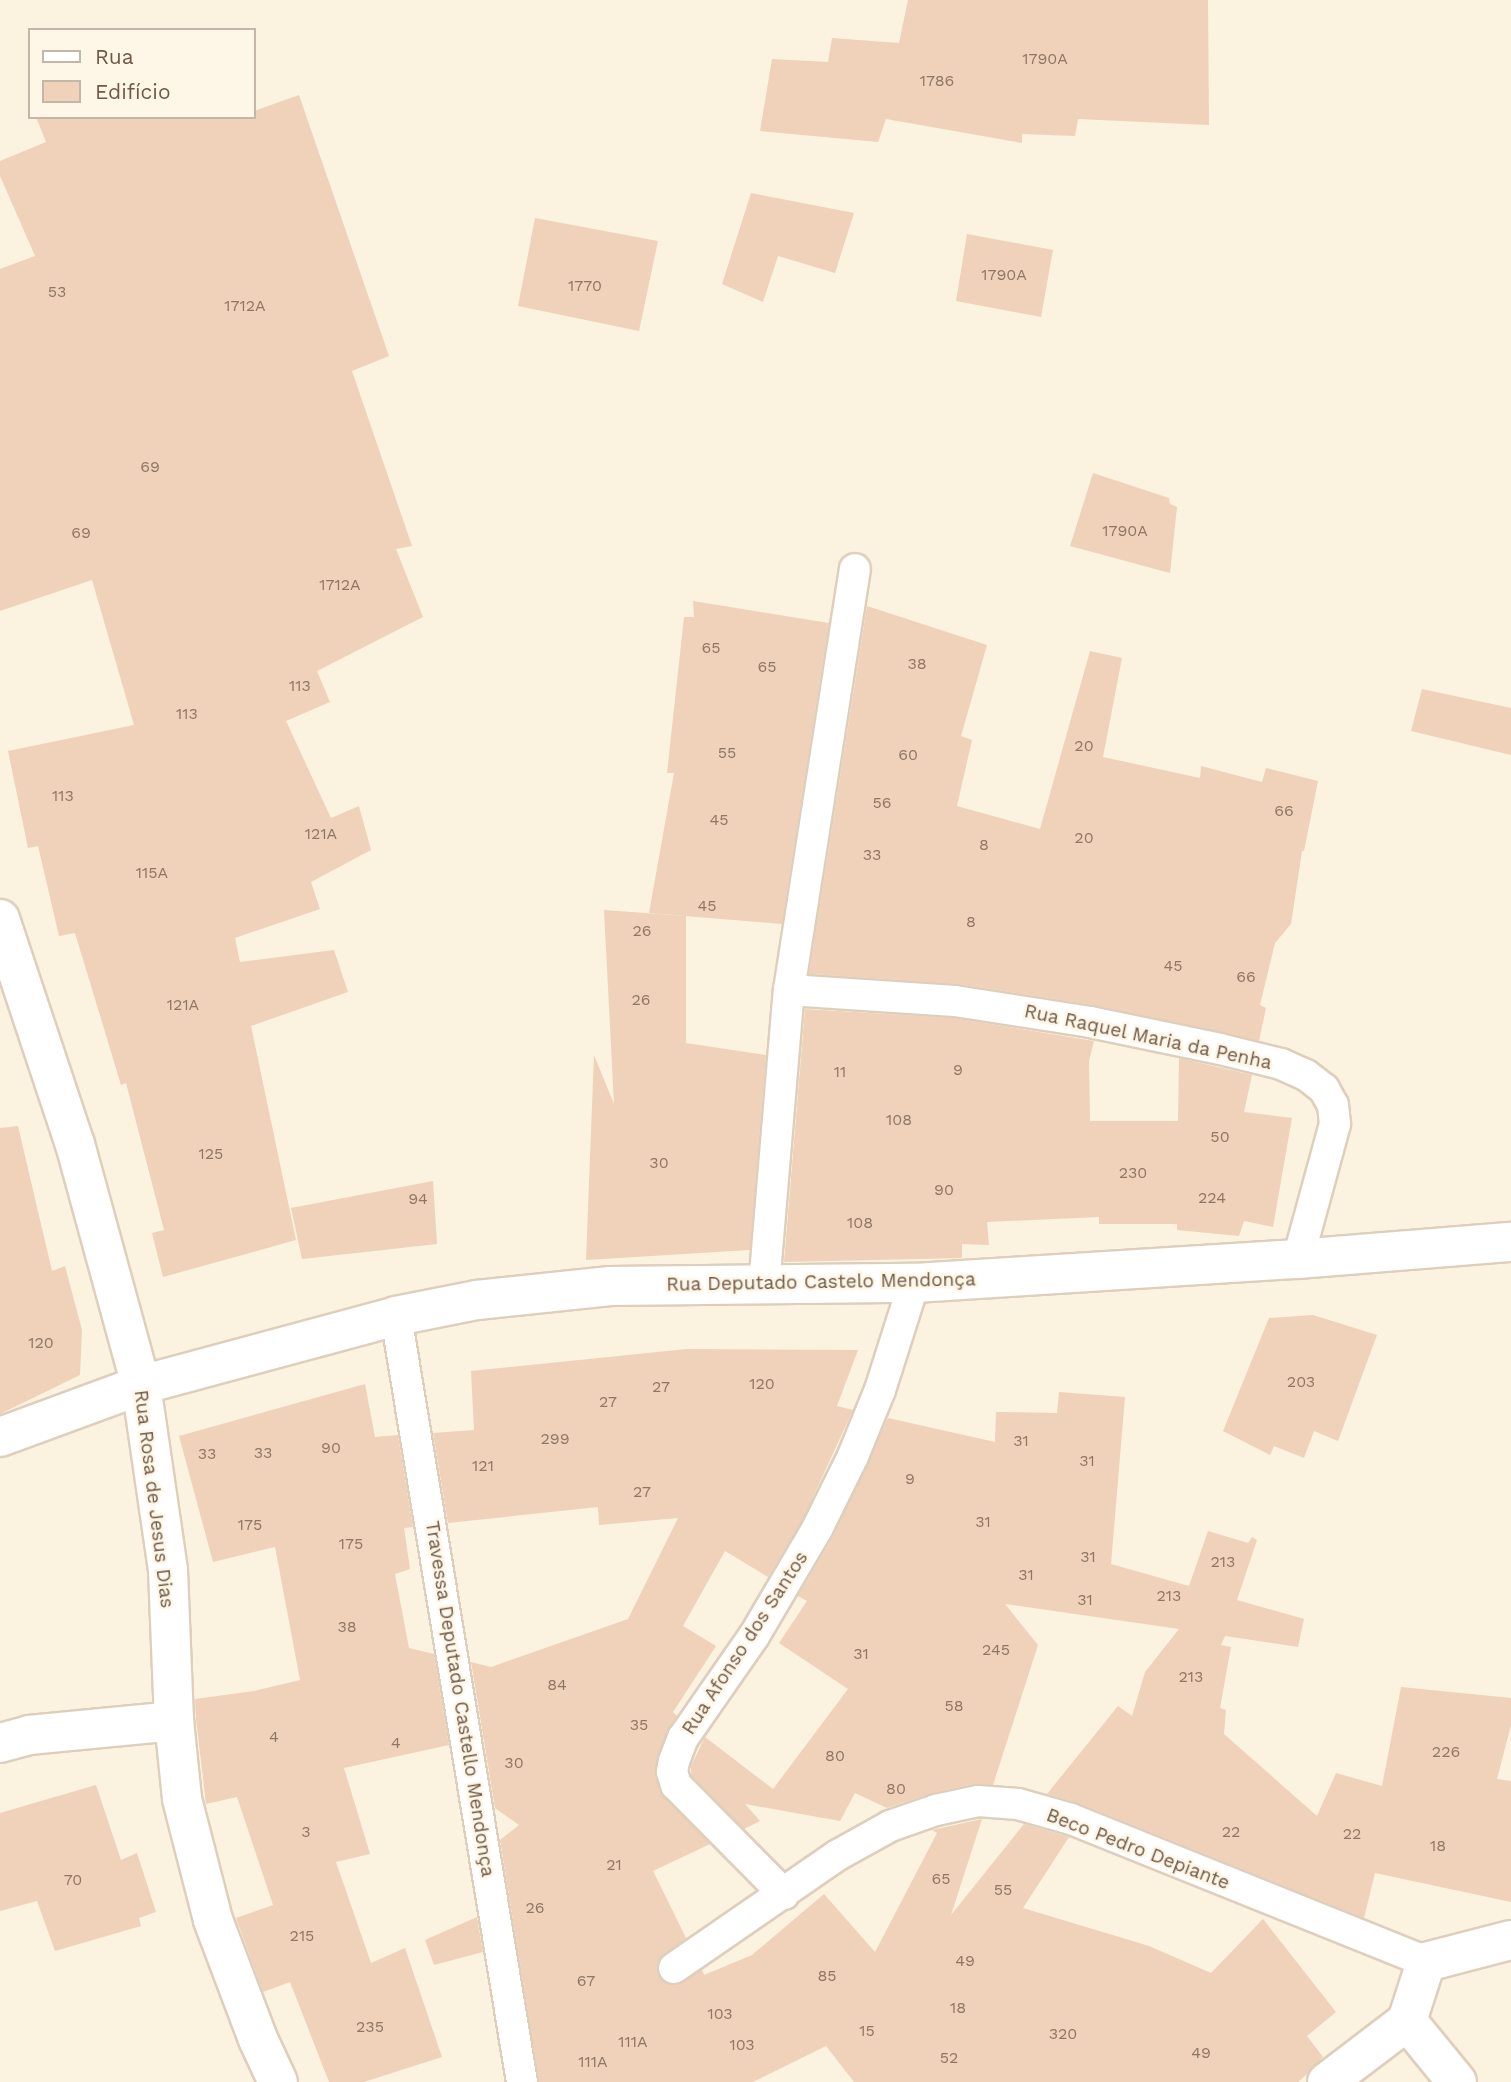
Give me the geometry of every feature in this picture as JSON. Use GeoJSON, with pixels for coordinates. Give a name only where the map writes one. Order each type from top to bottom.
{"type":"FeatureCollection","features":[{"type":"Feature","properties":{"kind":"street","name":"Rua Rosa de Jesus Dias"},"geometry":{"type":"LineString","coordinates":[[0,919],[75,1144],[141,1385],[168,1571],[174,1721],[182,1799],[213,1920],[258,2039],[278,2082]]}},
{"type":"Feature","properties":{"kind":"street","name":"Rua Deputado Castelo Mendonça"},"geometry":{"type":"LineString","coordinates":[[0,1437],[141,1385],[396,1316],[477,1300],[610,1286],[914,1283],[1298,1259],[1511,1242]]}},
{"type":"Feature","properties":{"kind":"street"},"geometry":{"type":"LineString","coordinates":[[0,1743],[29,1735],[174,1721]]}},
{"type":"Feature","properties":{"kind":"street"},"geometry":{"type":"LineString","coordinates":[[1327,2082],[1407,2021],[1426,1962],[1511,1940]]}},
{"type":"Feature","properties":{"kind":"street"},"geometry":{"type":"LineString","coordinates":[[1407,2021],[1457,2082]]}},
{"type":"Feature","properties":{"kind":"lane"},"geometry":{"type":"LineString","coordinates":[[764,1286],[789,990],[855,569]]}},
{"type":"Feature","properties":{"kind":"lane","name":"Rua Raquel Maria da Penha"},"geometry":{"type":"LineString","coordinates":[[789,990],[955,1001],[1090,1022],[1220,1049],[1281,1064],[1306,1075],[1324,1089],[1333,1105],[1335,1125],[1298,1259]]}},
{"type":"Feature","properties":{"kind":"lane","name":"Rua Afonso dos Santos"},"geometry":{"type":"LineString","coordinates":[[784,1894],[688,1799],[676,1785],[672,1772],[683,1738],[754,1636],[817,1529],[853,1456],[880,1390],[914,1283]]}},
{"type":"Feature","properties":{"kind":"lane","name":"Travessa Deputado Castello Mendonça"},"geometry":{"type":"LineString","coordinates":[[396,1316],[522,2082]]}},
{"type":"Feature","properties":{"kind":"lane","name":"Beco Pedro Depiante"},"geometry":{"type":"LineString","coordinates":[[674,1968],[838,1855],[890,1826],[936,1810],[978,1801],[1018,1804],[1071,1819],[1426,1962]]}},
{"type":"Feature","properties":{"kind":"building"},"geometry":{"type":"Polygon","coordinates":[[[908,0],[1208,0],[1209,125],[1078,119],[1075,136],[1022,134],[1022,143],[886,119],[878,142],[760,131],[772,59],[828,62],[832,38],[899,43],[908,0]]]}},
{"type":"Feature","properties":{"kind":"building"},"geometry":{"type":"Polygon","coordinates":[[[299,95],[389,356],[352,371],[412,546],[396,549],[423,617],[317,671],[330,702],[286,721],[331,818],[359,806],[371,850],[311,882],[320,909],[235,938],[240,962],[334,950],[348,992],[251,1026],[296,1240],[163,1277],[152,1233],[164,1230],[126,1083],[121,1085],[75,933],[59,936],[38,846],[28,848],[8,751],[134,725],[92,580],[0,611],[0,269],[35,256],[0,176],[0,161],[46,142],[37,119],[256,119],[256,110],[299,95]]]}},
{"type":"Feature","properties":{"kind":"building"},"geometry":{"type":"Polygon","coordinates":[[[751,193],[854,213],[835,273],[778,256],[763,302],[722,284],[751,193]]]}},
{"type":"Feature","properties":{"kind":"building"},"geometry":{"type":"Polygon","coordinates":[[[535,218],[658,241],[639,331],[518,306],[535,218]]]}},
{"type":"Feature","properties":{"kind":"building"},"geometry":{"type":"Polygon","coordinates":[[[967,234],[1053,250],[1041,317],[956,301],[967,234]]]}},
{"type":"Feature","properties":{"kind":"building"},"geometry":{"type":"Polygon","coordinates":[[[1093,473],[1169,498],[1170,504],[1177,507],[1170,573],[1070,546],[1093,473]]]}},
{"type":"Feature","properties":{"kind":"building"},"geometry":{"type":"Polygon","coordinates":[[[693,601],[829,623],[782,924],[649,913],[674,773],[667,773],[684,617],[694,617],[693,601]]]}},
{"type":"Feature","properties":{"kind":"building"},"geometry":{"type":"Polygon","coordinates":[[[867,606],[987,645],[961,736],[972,740],[957,806],[1040,829],[1090,651],[1122,658],[1103,757],[1200,778],[1201,766],[1262,782],[1266,768],[1318,781],[1302,851],[1291,924],[1275,943],[1260,1005],[1266,1008],[1259,1041],[1093,1005],[958,984],[809,974],[867,606]]]}},
{"type":"Feature","properties":{"kind":"building"},"geometry":{"type":"Polygon","coordinates":[[[1422,689],[1511,708],[1511,755],[1411,731],[1422,689]]]}},
{"type":"Feature","properties":{"kind":"building"},"geometry":{"type":"Polygon","coordinates":[[[604,910],[686,916],[686,1043],[766,1055],[750,1250],[586,1260],[594,1055],[614,1104],[604,910]]]}},
{"type":"Feature","properties":{"kind":"building"},"geometry":{"type":"Polygon","coordinates":[[[805,1009],[953,1018],[1094,1041],[1089,1061],[1090,1121],[1178,1121],[1179,1058],[1252,1075],[1244,1112],[1292,1118],[1273,1227],[1244,1221],[1239,1236],[1177,1230],[1177,1224],[1099,1224],[1099,1217],[987,1222],[989,1245],[962,1244],[962,1258],[784,1262],[805,1009]]]}},
{"type":"Feature","properties":{"kind":"building"},"geometry":{"type":"Polygon","coordinates":[[[18,1126],[52,1271],[65,1266],[82,1330],[80,1375],[0,1414],[0,1128],[18,1126]]]}},
{"type":"Feature","properties":{"kind":"building"},"geometry":{"type":"Polygon","coordinates":[[[433,1181],[437,1244],[302,1259],[291,1208],[433,1181]]]}},
{"type":"Feature","properties":{"kind":"building"},"geometry":{"type":"Polygon","coordinates":[[[1313,1315],[1377,1335],[1338,1441],[1314,1431],[1304,1458],[1274,1446],[1270,1455],[1223,1431],[1269,1318],[1313,1315]]]}},
{"type":"Feature","properties":{"kind":"building"},"geometry":{"type":"Polygon","coordinates":[[[687,1349],[858,1350],[837,1406],[853,1410],[802,1521],[768,1577],[725,1551],[683,1626],[716,1646],[673,1712],[677,1716],[658,1755],[655,1777],[664,1797],[710,1844],[653,1871],[686,1938],[659,1960],[657,1969],[660,1978],[676,1985],[702,1970],[704,1975],[752,1955],[824,1894],[875,1952],[937,1833],[932,1830],[982,1819],[951,1915],[1024,1824],[1069,1837],[1023,1908],[1149,1946],[1211,1973],[1263,1919],[1336,2012],[1307,2036],[1323,2057],[1298,2082],[854,2082],[826,2046],[753,2082],[539,2082],[500,1840],[519,1825],[495,1808],[471,1662],[491,1667],[628,1619],[678,1518],[599,1525],[598,1507],[448,1523],[433,1433],[474,1430],[471,1371],[687,1349]]]}},
{"type":"Feature","properties":{"kind":"building"},"geometry":{"type":"Polygon","coordinates":[[[365,1384],[375,1437],[398,1435],[413,1527],[404,1528],[410,1569],[395,1574],[409,1648],[434,1654],[449,1745],[344,1768],[370,1854],[336,1862],[371,1963],[405,1948],[442,2057],[364,2082],[329,2082],[290,1982],[263,1992],[236,1918],[273,1905],[237,1797],[206,1804],[196,1719],[195,1699],[254,1691],[300,1680],[275,1547],[213,1562],[179,1436],[365,1384]]]}},
{"type":"Feature","properties":{"kind":"building"},"geometry":{"type":"Polygon","coordinates":[[[1059,1392],[1125,1397],[1111,1564],[1189,1586],[1208,1531],[1248,1543],[1252,1537],[1257,1540],[1237,1600],[1304,1619],[1298,1647],[1225,1636],[1221,1645],[1231,1647],[1220,1708],[1226,1710],[1224,1734],[1317,1816],[1336,1773],[1382,1786],[1401,1687],[1511,1698],[1511,1725],[1497,1779],[1511,1781],[1511,1902],[1375,1873],[1364,1918],[1078,1803],[1047,1794],[1118,1706],[1132,1716],[1145,1672],[1179,1629],[1005,1604],[1038,1645],[993,1785],[974,1784],[932,1793],[887,1808],[855,1793],[840,1821],[745,1804],[760,1821],[744,1829],[691,1776],[691,1766],[705,1737],[773,1789],[848,1689],[779,1643],[807,1601],[798,1596],[833,1537],[888,1418],[995,1442],[996,1412],[1057,1413],[1059,1392]]]}},
{"type":"Feature","properties":{"kind":"building"},"geometry":{"type":"Polygon","coordinates":[[[96,1785],[121,1860],[137,1853],[156,1912],[139,1918],[141,1926],[55,1951],[37,1901],[0,1911],[0,1813],[96,1785]]]}},
{"type":"Feature","properties":{"kind":"building"},"geometry":{"type":"Polygon","coordinates":[[[477,1917],[483,1952],[434,1965],[425,1940],[477,1917]]]}}]}
